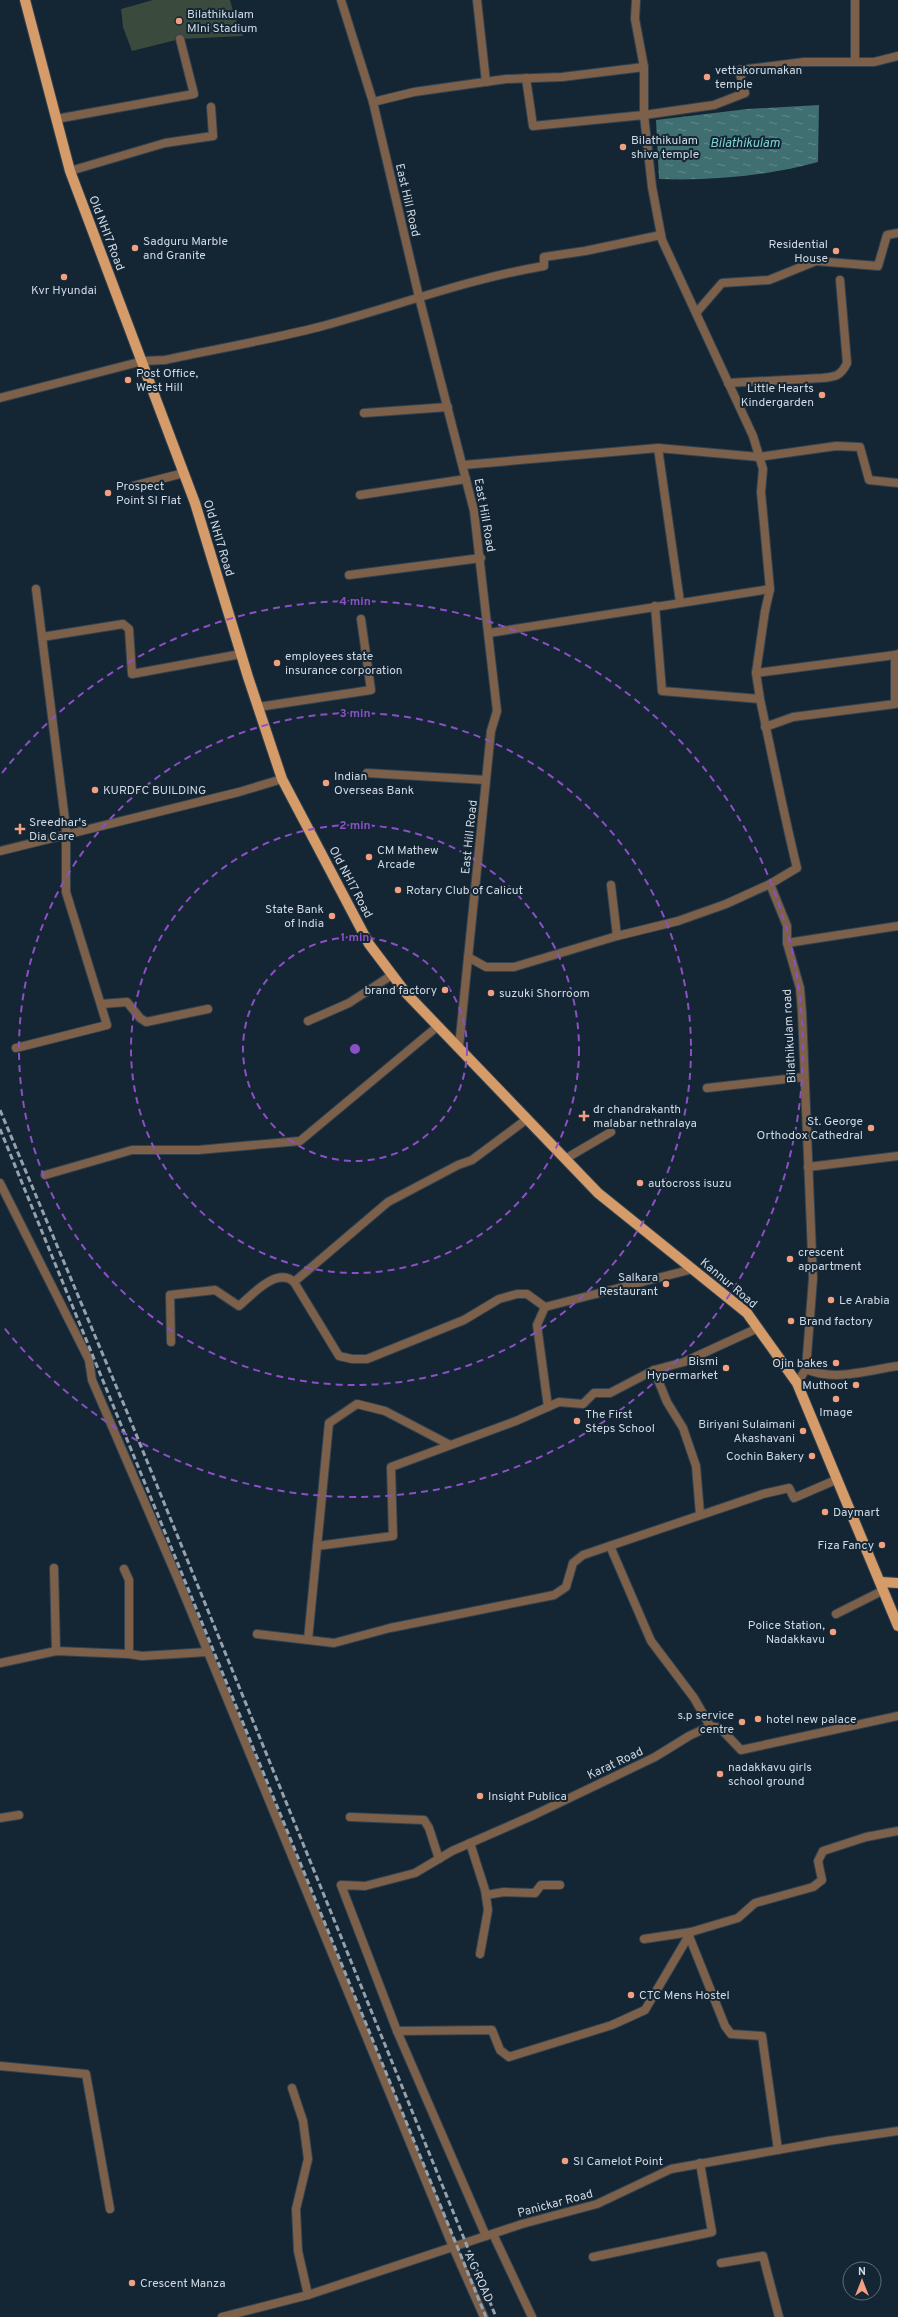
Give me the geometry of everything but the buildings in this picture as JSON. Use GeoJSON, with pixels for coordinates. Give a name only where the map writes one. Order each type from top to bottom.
{"type":"FeatureCollection","features":[{"type":"Feature","properties":{"kind":"main road","name":"Old NH17 Road"},"geometry":{"type":"LineString","coordinates":[[25,0],[70,171],[184,473],[282,779],[369,944],[406,993],[459,1047]]}},
{"type":"Feature","properties":{"kind":"main road","name":"Kannur Road"},"geometry":{"type":"LineString","coordinates":[[459,1047],[598,1193],[747,1312],[797,1383],[898,1626]]}},
{"type":"Feature","properties":{"kind":"main road"},"geometry":{"type":"LineString","coordinates":[[882,1586],[898,1582]]}},
{"type":"Feature","properties":{"kind":"street","name":"East Hill Road"},"geometry":{"type":"LineString","coordinates":[[341,0],[373,102],[419,297],[463,465],[475,518],[498,711],[491,731],[459,1047]]}},
{"type":"Feature","properties":{"kind":"street"},"geometry":{"type":"LineString","coordinates":[[477,0],[486,82]]}},
{"type":"Feature","properties":{"kind":"street"},"geometry":{"type":"LineString","coordinates":[[468,957],[486,967],[514,967],[617,936],[678,921],[726,904],[770,884],[797,868],[774,759],[764,727],[756,674],[765,611],[770,589],[761,492],[763,469],[753,436],[661,235],[652,187],[644,115],[644,67],[635,19],[636,0]]}},
{"type":"Feature","properties":{"kind":"street"},"geometry":{"type":"LineString","coordinates":[[855,0],[855,62]]}},
{"type":"Feature","properties":{"kind":"street"},"geometry":{"type":"LineString","coordinates":[[56,119],[194,94],[180,39]]}},
{"type":"Feature","properties":{"kind":"street"},"geometry":{"type":"LineString","coordinates":[[526,78],[533,126],[644,115],[714,105],[745,93],[739,70],[804,62],[874,62],[898,56]]}},
{"type":"Feature","properties":{"kind":"street"},"geometry":{"type":"LineString","coordinates":[[373,102],[414,92],[486,82],[526,78],[562,77],[644,67]]}},
{"type":"Feature","properties":{"kind":"street"},"geometry":{"type":"LineString","coordinates":[[70,171],[165,143],[213,136],[212,107]]}},
{"type":"Feature","properties":{"kind":"street"},"geometry":{"type":"LineString","coordinates":[[696,313],[722,283],[769,280],[816,261],[878,266],[887,235],[898,233]]}},
{"type":"Feature","properties":{"kind":"street"},"geometry":{"type":"LineString","coordinates":[[0,398],[143,361],[165,360],[318,327],[502,273],[544,266],[544,257],[585,251],[661,235]]}},
{"type":"Feature","properties":{"kind":"street"},"geometry":{"type":"LineString","coordinates":[[728,383],[836,377],[842,373],[847,363],[840,280]]}},
{"type":"Feature","properties":{"kind":"street"},"geometry":{"type":"LineString","coordinates":[[364,412],[448,407]]}},
{"type":"Feature","properties":{"kind":"street"},"geometry":{"type":"LineString","coordinates":[[463,465],[658,448],[759,457],[836,446],[860,447],[869,480],[898,483]]}},
{"type":"Feature","properties":{"kind":"street"},"geometry":{"type":"LineString","coordinates":[[658,448],[680,602]]}},
{"type":"Feature","properties":{"kind":"street"},"geometry":{"type":"LineString","coordinates":[[134,486],[184,473]]}},
{"type":"Feature","properties":{"kind":"street"},"geometry":{"type":"LineString","coordinates":[[360,495],[466,479]]}},
{"type":"Feature","properties":{"kind":"street"},"geometry":{"type":"LineString","coordinates":[[349,575],[480,558]]}},
{"type":"Feature","properties":{"kind":"street"},"geometry":{"type":"LineString","coordinates":[[16,1048],[107,1025],[66,892],[67,834],[36,589]]}},
{"type":"Feature","properties":{"kind":"street"},"geometry":{"type":"LineString","coordinates":[[489,633],[770,589]]}},
{"type":"Feature","properties":{"kind":"street"},"geometry":{"type":"LineString","coordinates":[[655,606],[662,691],[760,699]]}},
{"type":"Feature","properties":{"kind":"street"},"geometry":{"type":"LineString","coordinates":[[258,707],[371,690],[361,619]]}},
{"type":"Feature","properties":{"kind":"street"},"geometry":{"type":"LineString","coordinates":[[42,637],[123,624],[129,629],[132,674],[241,654]]}},
{"type":"Feature","properties":{"kind":"street"},"geometry":{"type":"LineString","coordinates":[[756,674],[897,655],[896,704],[794,717],[764,727]]}},
{"type":"Feature","properties":{"kind":"street"},"geometry":{"type":"LineString","coordinates":[[367,773],[486,780]]}},
{"type":"Feature","properties":{"kind":"street"},"geometry":{"type":"LineString","coordinates":[[0,851],[282,779]]}},
{"type":"Feature","properties":{"kind":"street","name":"Bilathikulam road"},"geometry":{"type":"LineString","coordinates":[[770,884],[787,926],[788,943],[800,988],[813,1278],[806,1369],[797,1383]]}},
{"type":"Feature","properties":{"kind":"street"},"geometry":{"type":"LineString","coordinates":[[611,885],[617,936]]}},
{"type":"Feature","properties":{"kind":"street"},"geometry":{"type":"LineString","coordinates":[[788,943],[898,926]]}},
{"type":"Feature","properties":{"kind":"street"},"geometry":{"type":"LineString","coordinates":[[308,1021],[349,1003],[392,975]]}},
{"type":"Feature","properties":{"kind":"street"},"geometry":{"type":"LineString","coordinates":[[101,1004],[128,1002],[140,1018],[146,1022],[208,1009]]}},
{"type":"Feature","properties":{"kind":"street"},"geometry":{"type":"LineString","coordinates":[[45,1175],[132,1150],[198,1150],[300,1141],[438,1026]]}},
{"type":"Feature","properties":{"kind":"street"},"geometry":{"type":"LineString","coordinates":[[707,1088],[804,1077]]}},
{"type":"Feature","properties":{"kind":"street"},"geometry":{"type":"LineString","coordinates":[[294,1282],[388,1202],[458,1165],[472,1160],[528,1119]]}},
{"type":"Feature","properties":{"kind":"street"},"geometry":{"type":"LineString","coordinates":[[565,1159],[611,1132]]}},
{"type":"Feature","properties":{"kind":"street"},"geometry":{"type":"LineString","coordinates":[[808,1167],[898,1156]]}},
{"type":"Feature","properties":{"kind":"street","name":"A G ROAD"},"geometry":{"type":"LineString","coordinates":[[0,1183],[89,1360],[92,1380],[207,1652],[453,2247],[484,2317]]}},
{"type":"Feature","properties":{"kind":"street"},"geometry":{"type":"LineString","coordinates":[[545,1307],[692,1269]]}},
{"type":"Feature","properties":{"kind":"street"},"geometry":{"type":"LineString","coordinates":[[171,1342],[170,1295],[215,1290],[238,1306],[270,1281],[279,1277],[285,1277],[294,1282],[340,1356],[352,1359],[367,1359],[464,1320],[500,1299],[517,1294],[528,1294],[545,1307]]}},
{"type":"Feature","properties":{"kind":"street"},"geometry":{"type":"LineString","coordinates":[[545,1307],[537,1325],[548,1407]]}},
{"type":"Feature","properties":{"kind":"street"},"geometry":{"type":"LineString","coordinates":[[317,1546],[393,1536],[391,1467],[559,1402],[583,1404],[594,1393],[610,1392],[654,1370],[684,1362],[758,1328]]}},
{"type":"Feature","properties":{"kind":"street"},"geometry":{"type":"LineString","coordinates":[[806,1369],[820,1375],[871,1371],[898,1366]]}},
{"type":"Feature","properties":{"kind":"street"},"geometry":{"type":"LineString","coordinates":[[654,1370],[667,1402],[683,1428],[696,1466],[700,1514]]}},
{"type":"Feature","properties":{"kind":"street"},"geometry":{"type":"LineString","coordinates":[[308,1640],[329,1423],[357,1404],[385,1411],[450,1445]]}},
{"type":"Feature","properties":{"kind":"street"},"geometry":{"type":"LineString","coordinates":[[257,1634],[334,1643],[390,1628],[554,1595],[566,1587],[573,1563],[583,1555],[700,1514],[789,1488],[794,1498],[838,1479]]}},
{"type":"Feature","properties":{"kind":"street"},"geometry":{"type":"LineString","coordinates":[[610,1546],[651,1641],[694,1698],[710,1726],[720,1728],[741,1750],[898,1716]]}},
{"type":"Feature","properties":{"kind":"street"},"geometry":{"type":"LineString","coordinates":[[54,1568],[56,1651]]}},
{"type":"Feature","properties":{"kind":"street"},"geometry":{"type":"LineString","coordinates":[[124,1569],[129,1580],[129,1654]]}},
{"type":"Feature","properties":{"kind":"street"},"geometry":{"type":"LineString","coordinates":[[836,1614],[882,1586]]}},
{"type":"Feature","properties":{"kind":"street"},"geometry":{"type":"LineString","coordinates":[[0,1663],[56,1651],[129,1654],[142,1656],[207,1652]]}},
{"type":"Feature","properties":{"kind":"street","name":"Karat Road"},"geometry":{"type":"LineString","coordinates":[[397,2031],[341,1885],[366,1886],[415,1873],[470,1843],[655,1757],[689,1736],[710,1726]]}},
{"type":"Feature","properties":{"kind":"street"},"geometry":{"type":"LineString","coordinates":[[0,1818],[19,1815]]}},
{"type":"Feature","properties":{"kind":"street"},"geometry":{"type":"LineString","coordinates":[[350,1817],[424,1820],[429,1828],[439,1859]]}},
{"type":"Feature","properties":{"kind":"street"},"geometry":{"type":"LineString","coordinates":[[644,1939],[690,1934],[738,1918],[755,1903],[813,1887],[822,1880],[818,1861],[823,1851],[866,1837],[898,1831]]}},
{"type":"Feature","properties":{"kind":"street"},"geometry":{"type":"LineString","coordinates":[[470,1843],[486,1896],[488,1910],[480,1954]]}},
{"type":"Feature","properties":{"kind":"street"},"geometry":{"type":"LineString","coordinates":[[486,1896],[504,1892],[535,1893],[541,1885],[560,1885]]}},
{"type":"Feature","properties":{"kind":"street"},"geometry":{"type":"LineString","coordinates":[[532,2317],[490,2235],[397,2031],[492,2030],[500,2050],[509,2057],[612,2025],[645,2010],[690,1934]]}},
{"type":"Feature","properties":{"kind":"street"},"geometry":{"type":"LineString","coordinates":[[690,1934],[725,2026],[731,2034],[762,2036],[778,2150]]}},
{"type":"Feature","properties":{"kind":"street"},"geometry":{"type":"LineString","coordinates":[[0,2066],[86,2074],[110,2209]]}},
{"type":"Feature","properties":{"kind":"street"},"geometry":{"type":"LineString","coordinates":[[292,2088],[303,2121],[308,2159],[296,2209],[298,2250],[308,2295]]}},
{"type":"Feature","properties":{"kind":"street","name":"Panickar Road"},"geometry":{"type":"LineString","coordinates":[[222,2317],[308,2295],[490,2235],[597,2204],[671,2169],[898,2131]]}},
{"type":"Feature","properties":{"kind":"street"},"geometry":{"type":"LineString","coordinates":[[593,2257],[712,2232],[700,2163]]}},
{"type":"Feature","properties":{"kind":"street"},"geometry":{"type":"LineString","coordinates":[[721,2263],[763,2256],[779,2317]]}},
{"type":"Feature","properties":{"kind":"shaded area","name":"Bilathikulam MIni Stadium"},"geometry":{"type":"Polygon","coordinates":[[[153,0],[230,0],[234,15],[243,36],[180,39],[132,51],[123,27],[121,9],[153,0]]]}},
{"type":"Feature","properties":{"kind":"water","name":"Bilathikulam"},"geometry":{"type":"Polygon","coordinates":[[[819,105],[818,162],[759,174],[699,179],[659,179],[656,120],[747,109],[819,105]]]}},
{"type":"Feature","properties":{"kind":"railway"},"geometry":{"type":"LineString","coordinates":[[0,1110],[127,1412],[496,2317]]}},
{"type":"Feature","properties":{"kind":"railway"},"geometry":{"type":"LineString","coordinates":[[0,1129],[486,2317]]}},
{"type":"Feature","properties":{"kind":"place","name":"Bilathikulam MIni Stadium"},"geometry":{"type":"Point","coordinates":[179,21]}},
{"type":"Feature","properties":{"kind":"place","name":"vettakorumakan temple"},"geometry":{"type":"Point","coordinates":[707,77]}},
{"type":"Feature","properties":{"kind":"place","name":"Bilathikulam shiva temple"},"geometry":{"type":"Point","coordinates":[623,147]}},
{"type":"Feature","properties":{"kind":"place","name":"Sadguru Marble and Granite"},"geometry":{"type":"Point","coordinates":[135,248]}},
{"type":"Feature","properties":{"kind":"place","name":"Residential House"},"geometry":{"type":"Point","coordinates":[836,251]}},
{"type":"Feature","properties":{"kind":"place","name":"Kvr Hyundai"},"geometry":{"type":"Point","coordinates":[64,277]}},
{"type":"Feature","properties":{"kind":"place","name":"Post Office, West Hill"},"geometry":{"type":"Point","coordinates":[128,380]}},
{"type":"Feature","properties":{"kind":"place","name":"Little Hearts Kindergarden"},"geometry":{"type":"Point","coordinates":[822,395]}},
{"type":"Feature","properties":{"kind":"place","name":"Prospect Point SI Flat"},"geometry":{"type":"Point","coordinates":[108,493]}},
{"type":"Feature","properties":{"kind":"place","name":"employees state insurance corporation"},"geometry":{"type":"Point","coordinates":[277,663]}},
{"type":"Feature","properties":{"kind":"place","name":"Indian Overseas Bank"},"geometry":{"type":"Point","coordinates":[326,783]}},
{"type":"Feature","properties":{"kind":"place","name":"KURDFC BUILDING"},"geometry":{"type":"Point","coordinates":[95,790]}},
{"type":"Feature","properties":{"kind":"place","name":"Sreedhar's Dia Care"},"geometry":{"type":"Point","coordinates":[20,829]}},
{"type":"Feature","properties":{"kind":"place","name":"CM Mathew Arcade"},"geometry":{"type":"Point","coordinates":[369,857]}},
{"type":"Feature","properties":{"kind":"place","name":"Rotary Club of Calicut"},"geometry":{"type":"Point","coordinates":[398,890]}},
{"type":"Feature","properties":{"kind":"place","name":"State Bank of India"},"geometry":{"type":"Point","coordinates":[332,916]}},
{"type":"Feature","properties":{"kind":"place","name":"brand factory"},"geometry":{"type":"Point","coordinates":[445,990]}},
{"type":"Feature","properties":{"kind":"place","name":"suzuki Shorroom"},"geometry":{"type":"Point","coordinates":[491,993]}},
{"type":"Feature","properties":{"kind":"place","name":"dr chandrakanth malabar nethralaya"},"geometry":{"type":"Point","coordinates":[584,1116]}},
{"type":"Feature","properties":{"kind":"place","name":"St. George Orthodox Cathedral"},"geometry":{"type":"Point","coordinates":[871,1128]}},
{"type":"Feature","properties":{"kind":"place","name":"autocross isuzu"},"geometry":{"type":"Point","coordinates":[640,1183]}},
{"type":"Feature","properties":{"kind":"place","name":"crescent appartment"},"geometry":{"type":"Point","coordinates":[790,1259]}},
{"type":"Feature","properties":{"kind":"place","name":"Salkara Restaurant"},"geometry":{"type":"Point","coordinates":[666,1284]}},
{"type":"Feature","properties":{"kind":"place","name":"Le Arabia"},"geometry":{"type":"Point","coordinates":[831,1300]}},
{"type":"Feature","properties":{"kind":"place","name":"Brand factory"},"geometry":{"type":"Point","coordinates":[791,1321]}},
{"type":"Feature","properties":{"kind":"place","name":"Ojin bakes"},"geometry":{"type":"Point","coordinates":[836,1363]}},
{"type":"Feature","properties":{"kind":"place","name":"Bismi Hypermarket"},"geometry":{"type":"Point","coordinates":[726,1368]}},
{"type":"Feature","properties":{"kind":"place","name":"Muthoot"},"geometry":{"type":"Point","coordinates":[856,1385]}},
{"type":"Feature","properties":{"kind":"place","name":"Image"},"geometry":{"type":"Point","coordinates":[836,1399]}},
{"type":"Feature","properties":{"kind":"place","name":"The First Steps School"},"geometry":{"type":"Point","coordinates":[577,1421]}},
{"type":"Feature","properties":{"kind":"place","name":"Biriyani Sulaimani Akashavani"},"geometry":{"type":"Point","coordinates":[803,1431]}},
{"type":"Feature","properties":{"kind":"place","name":"Cochin Bakery"},"geometry":{"type":"Point","coordinates":[812,1456]}},
{"type":"Feature","properties":{"kind":"place","name":"Daymart"},"geometry":{"type":"Point","coordinates":[825,1512]}},
{"type":"Feature","properties":{"kind":"place","name":"Fiza Fancy"},"geometry":{"type":"Point","coordinates":[882,1545]}},
{"type":"Feature","properties":{"kind":"place","name":"Police Station, Nadakkavu"},"geometry":{"type":"Point","coordinates":[833,1632]}},
{"type":"Feature","properties":{"kind":"place","name":"hotel new palace"},"geometry":{"type":"Point","coordinates":[758,1719]}},
{"type":"Feature","properties":{"kind":"place","name":"s.p service centre"},"geometry":{"type":"Point","coordinates":[742,1722]}},
{"type":"Feature","properties":{"kind":"place","name":"nadakkavu girls school ground"},"geometry":{"type":"Point","coordinates":[720,1774]}},
{"type":"Feature","properties":{"kind":"place","name":"Insight Publica"},"geometry":{"type":"Point","coordinates":[480,1796]}},
{"type":"Feature","properties":{"kind":"place","name":"CTC Mens Hostel"},"geometry":{"type":"Point","coordinates":[631,1995]}},
{"type":"Feature","properties":{"kind":"place","name":"SI Camelot Point"},"geometry":{"type":"Point","coordinates":[565,2161]}},
{"type":"Feature","properties":{"kind":"place","name":"Crescent Manza"},"geometry":{"type":"Point","coordinates":[132,2283]}}]}
